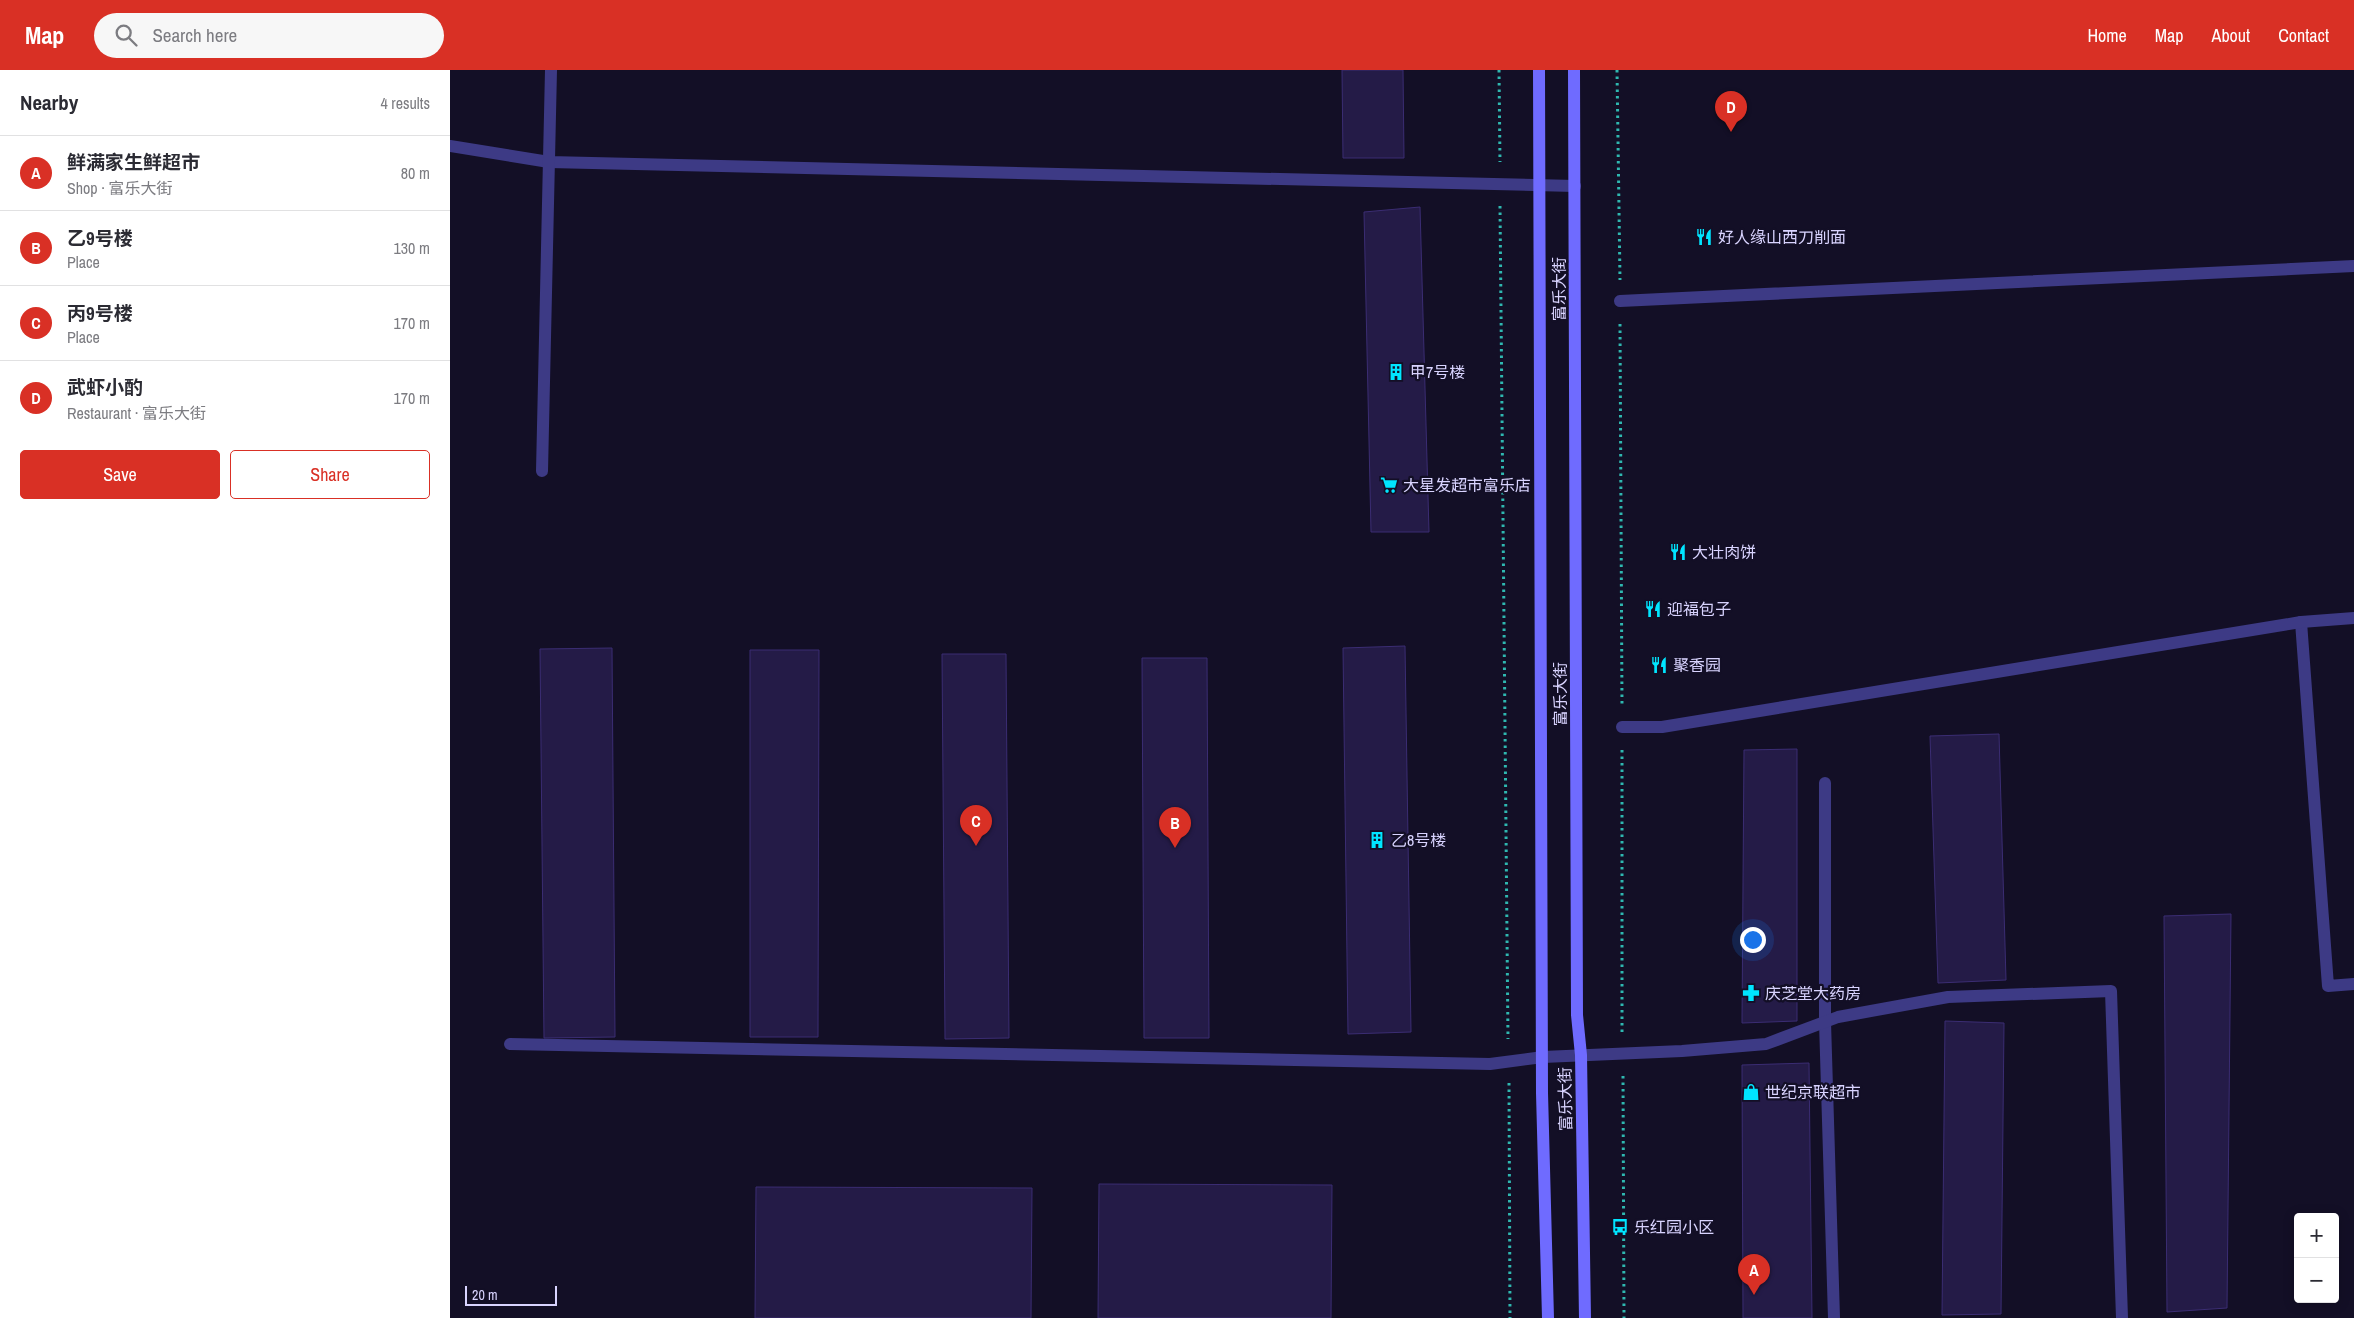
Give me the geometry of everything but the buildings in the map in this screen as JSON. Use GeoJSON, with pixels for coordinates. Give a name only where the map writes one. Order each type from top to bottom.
{"type":"FeatureCollection","features":[{"type":"Feature","properties":{"kind":"main road","name":"富乐大街"},"geometry":{"type":"LineString","coordinates":[[1540,70],[1543,1057],[1548,1318]]}},
{"type":"Feature","properties":{"kind":"main road","name":"富乐大街"},"geometry":{"type":"LineString","coordinates":[[1574,70],[1577,1005],[1580,1055],[1585,1318]]}},
{"type":"Feature","properties":{"kind":"street"},"geometry":{"type":"LineString","coordinates":[[542,471],[551,70]]}},
{"type":"Feature","properties":{"kind":"street"},"geometry":{"type":"LineString","coordinates":[[450,146],[549,162],[1575,186]]}},
{"type":"Feature","properties":{"kind":"street"},"geometry":{"type":"LineString","coordinates":[[1620,301],[2354,266]]}},
{"type":"Feature","properties":{"kind":"street"},"geometry":{"type":"LineString","coordinates":[[1622,727],[1662,726],[2301,622],[2354,618]]}},
{"type":"Feature","properties":{"kind":"street"},"geometry":{"type":"LineString","coordinates":[[2301,622],[2328,986],[2354,984]]}},
{"type":"Feature","properties":{"kind":"street"},"geometry":{"type":"LineString","coordinates":[[1825,783],[1825,1022],[1834,1318]]}},
{"type":"Feature","properties":{"kind":"street"},"geometry":{"type":"LineString","coordinates":[[510,1044],[1480,1064],[1543,1057],[1623,1054],[1766,1044],[1838,1018],[1948,996],[2111,991],[2122,1318]]}},
{"type":"Feature","properties":{"kind":"path"},"geometry":{"type":"LineString","coordinates":[[1499,70],[1510,1318]]}},
{"type":"Feature","properties":{"kind":"path"},"geometry":{"type":"LineString","coordinates":[[1617,70],[1620,301],[1624,1318]]}},
{"type":"Feature","properties":{"kind":"place","name":"武虾小酌"},"geometry":{"type":"Point","coordinates":[1731,132]}},
{"type":"Feature","properties":{"kind":"place","name":"好人缘山西刀削面"},"geometry":{"type":"Point","coordinates":[1704,237]}},
{"type":"Feature","properties":{"kind":"place","name":"甲7号楼"},"geometry":{"type":"Point","coordinates":[1396,372]}},
{"type":"Feature","properties":{"kind":"place","name":"大星发超市富乐店"},"geometry":{"type":"Point","coordinates":[1389,485]}},
{"type":"Feature","properties":{"kind":"place","name":"大壮肉饼"},"geometry":{"type":"Point","coordinates":[1678,552]}},
{"type":"Feature","properties":{"kind":"place","name":"迎福包子"},"geometry":{"type":"Point","coordinates":[1653,609]}},
{"type":"Feature","properties":{"kind":"place","name":"聚香园"},"geometry":{"type":"Point","coordinates":[1659,665]}},
{"type":"Feature","properties":{"kind":"place","name":"乙8号楼"},"geometry":{"type":"Point","coordinates":[1377,840]}},
{"type":"Feature","properties":{"kind":"place","name":"丙9号楼"},"geometry":{"type":"Point","coordinates":[976,846]}},
{"type":"Feature","properties":{"kind":"place","name":"乙9号楼"},"geometry":{"type":"Point","coordinates":[1175,848]}},
{"type":"Feature","properties":{"kind":"place","name":"庆芝堂大药房"},"geometry":{"type":"Point","coordinates":[1751,993]}},
{"type":"Feature","properties":{"kind":"place","name":"世纪京联超市"},"geometry":{"type":"Point","coordinates":[1751,1092]}},
{"type":"Feature","properties":{"kind":"place","name":"乐红园小区"},"geometry":{"type":"Point","coordinates":[1620,1227]}},
{"type":"Feature","properties":{"kind":"place","name":"鲜满家生鲜超市"},"geometry":{"type":"Point","coordinates":[1754,1295]}}]}
